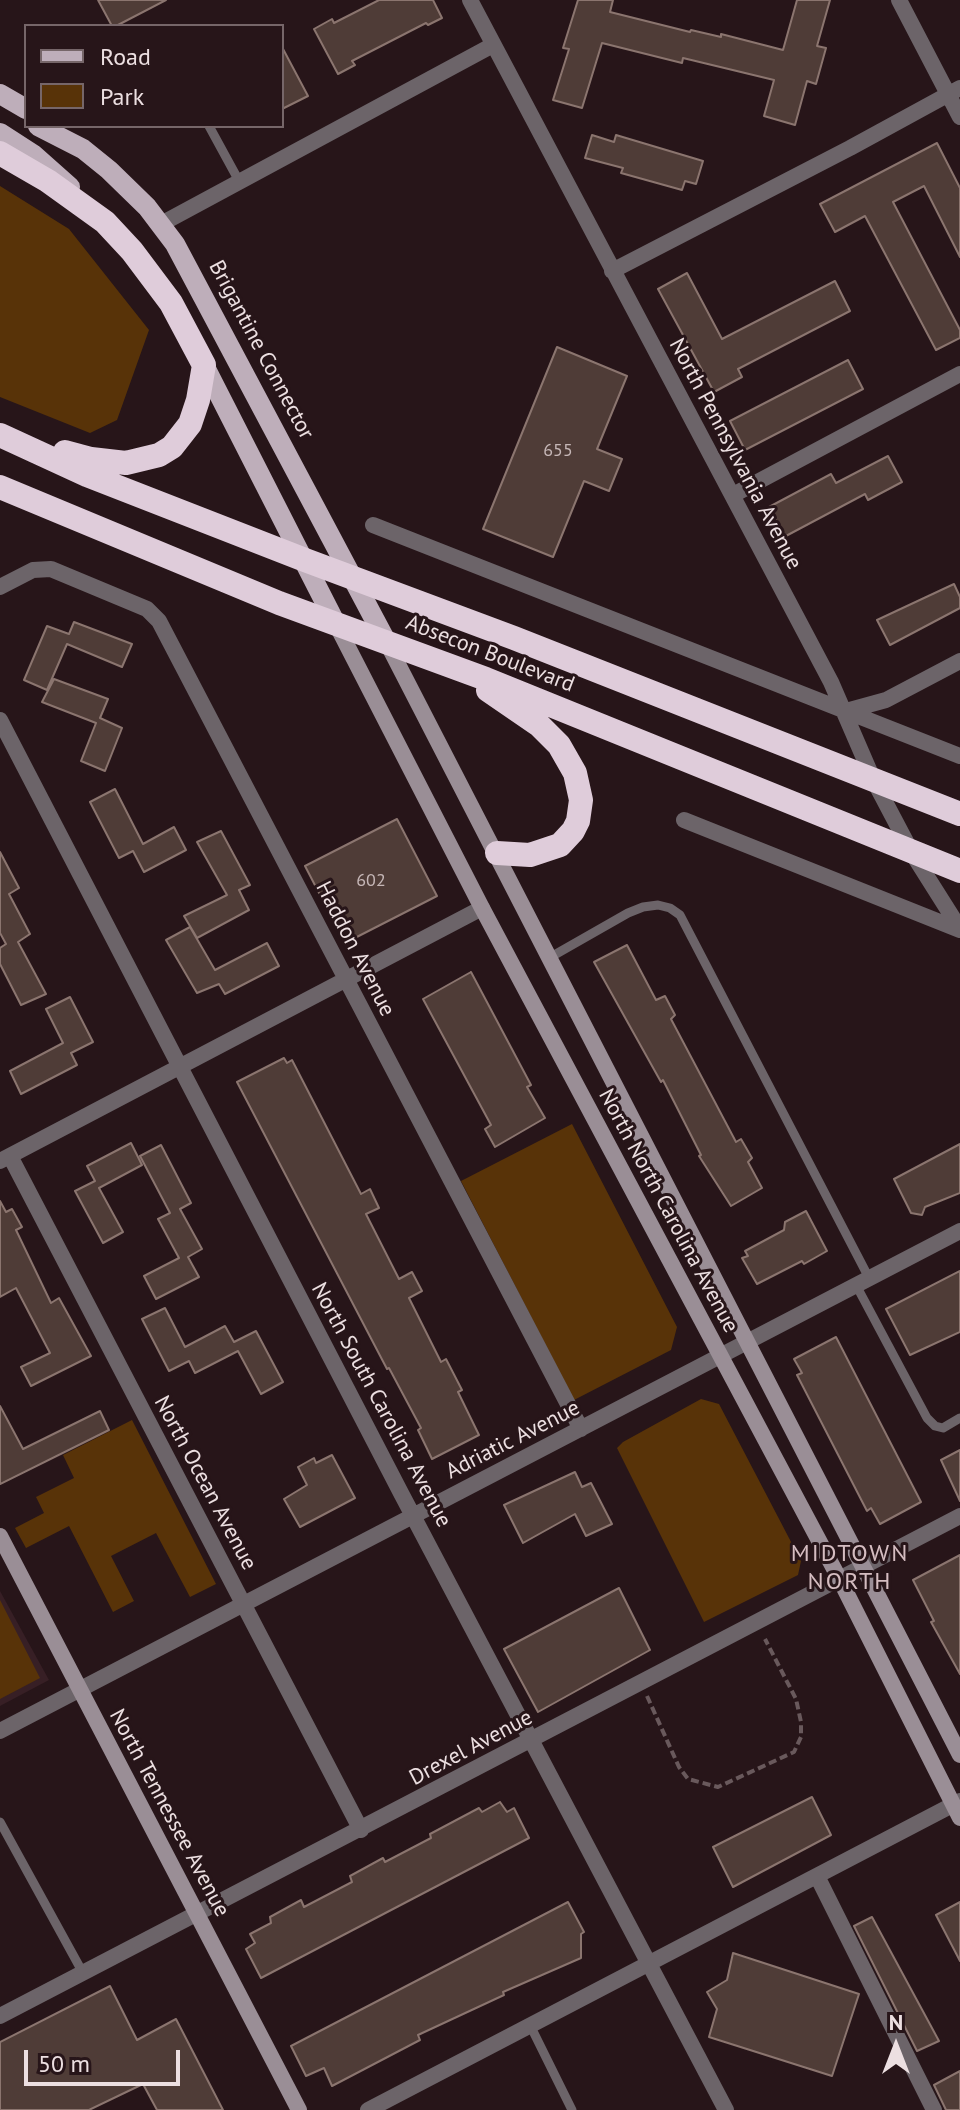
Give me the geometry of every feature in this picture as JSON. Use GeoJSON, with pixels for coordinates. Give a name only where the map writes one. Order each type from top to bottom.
{"type":"FeatureCollection","features":[{"type":"Feature","properties":{"kind":"highway"},"geometry":{"type":"LineString","coordinates":[[0,153],[48,181],[105,222],[132,251],[171,303],[204,365],[190,424],[172,447],[144,461],[126,463],[91,459],[2,436]]}},
{"type":"Feature","properties":{"kind":"highway","name":"Absecon Boulevard"},"geometry":{"type":"LineString","coordinates":[[2,436],[87,475],[960,814]]}},
{"type":"Feature","properties":{"kind":"highway","name":"Absecon Boulevard"},"geometry":{"type":"LineString","coordinates":[[0,487],[279,603],[449,665],[960,871]]}},
{"type":"Feature","properties":{"kind":"highway"},"geometry":{"type":"LineString","coordinates":[[449,665],[550,734],[567,756],[579,787],[578,821],[560,845],[530,855],[497,853]]}},
{"type":"Feature","properties":{"kind":"main road"},"geometry":{"type":"LineString","coordinates":[[0,94],[24,108]]}},
{"type":"Feature","properties":{"kind":"main road"},"geometry":{"type":"LineString","coordinates":[[0,108],[24,119]]}},
{"type":"Feature","properties":{"kind":"main road","name":"Brigantine Connector"},"geometry":{"type":"LineString","coordinates":[[42,128],[83,149],[130,189],[161,224],[196,280],[386,641]]}},
{"type":"Feature","properties":{"kind":"main road"},"geometry":{"type":"LineString","coordinates":[[54,128],[83,149]]}},
{"type":"Feature","properties":{"kind":"main road"},"geometry":{"type":"LineString","coordinates":[[0,133],[57,174],[105,222]]}},
{"type":"Feature","properties":{"kind":"main road"},"geometry":{"type":"LineString","coordinates":[[204,365],[336,624]]}},
{"type":"Feature","properties":{"kind":"street","name":"North Pennsylvania Avenue"},"geometry":{"type":"LineString","coordinates":[[470,0],[845,711],[873,779],[912,853],[960,929]]}},
{"type":"Feature","properties":{"kind":"street"},"geometry":{"type":"LineString","coordinates":[[899,0],[954,91],[960,117]]}},
{"type":"Feature","properties":{"kind":"street"},"geometry":{"type":"LineString","coordinates":[[161,224],[493,45]]}},
{"type":"Feature","properties":{"kind":"street"},"geometry":{"type":"LineString","coordinates":[[612,271],[954,91]]}},
{"type":"Feature","properties":{"kind":"street"},"geometry":{"type":"LineString","coordinates":[[733,495],[960,374]]}},
{"type":"Feature","properties":{"kind":"street"},"geometry":{"type":"LineString","coordinates":[[373,525],[960,756]]}},
{"type":"Feature","properties":{"kind":"street","name":"Haddon Avenue"},"geometry":{"type":"LineString","coordinates":[[0,587],[24,574],[42,569],[60,571],[147,609],[159,621],[581,1429]]}},
{"type":"Feature","properties":{"kind":"street","name":"North North Carolina Avenue"},"geometry":{"type":"LineString","coordinates":[[336,624],[482,908],[958,1808]]}},
{"type":"Feature","properties":{"kind":"street","name":"North North Carolina Avenue"},"geometry":{"type":"LineString","coordinates":[[386,641],[960,1755]]}},
{"type":"Feature","properties":{"kind":"street"},"geometry":{"type":"LineString","coordinates":[[845,711],[886,700],[960,661]]}},
{"type":"Feature","properties":{"kind":"street","name":"North South Carolina Avenue"},"geometry":{"type":"LineString","coordinates":[[0,720],[726,2110]]}},
{"type":"Feature","properties":{"kind":"street"},"geometry":{"type":"LineString","coordinates":[[684,820],[960,929]]}},
{"type":"Feature","properties":{"kind":"street"},"geometry":{"type":"LineString","coordinates":[[5,1159],[482,908]]}},
{"type":"Feature","properties":{"kind":"street","name":"North Ocean Avenue"},"geometry":{"type":"LineString","coordinates":[[5,1159],[245,1603],[361,1830]]}},
{"type":"Feature","properties":{"kind":"street","name":"Adriatic Avenue"},"geometry":{"type":"LineString","coordinates":[[0,1731],[960,1231]]}},
{"type":"Feature","properties":{"kind":"street","name":"Drexel Avenue"},"geometry":{"type":"LineString","coordinates":[[0,2016],[960,1516]]}},
{"type":"Feature","properties":{"kind":"street","name":"North Tennessee Avenue"},"geometry":{"type":"LineString","coordinates":[[0,1536],[299,2110]]}},
{"type":"Feature","properties":{"kind":"street"},"geometry":{"type":"LineString","coordinates":[[368,2110],[817,1876],[958,1808]]}},
{"type":"Feature","properties":{"kind":"street"},"geometry":{"type":"LineString","coordinates":[[817,1876],[934,2110]]}},
{"type":"Feature","properties":{"kind":"lane"},"geometry":{"type":"LineString","coordinates":[[210,128],[239,181]]}},
{"type":"Feature","properties":{"kind":"lane"},"geometry":{"type":"LineString","coordinates":[[549,958],[643,907],[658,905],[680,915],[863,1282],[927,1418],[935,1426],[943,1428],[960,1418]]}},
{"type":"Feature","properties":{"kind":"lane"},"geometry":{"type":"LineString","coordinates":[[0,1822],[83,1973]]}},
{"type":"Feature","properties":{"kind":"lane"},"geometry":{"type":"LineString","coordinates":[[530,2025],[572,2110]]}},
{"type":"Feature","properties":{"kind":"path"},"geometry":{"type":"LineString","coordinates":[[642,1683],[673,1754],[688,1779],[718,1787],[794,1752],[801,1737],[796,1699],[757,1623]]}},
{"type":"Feature","properties":{"kind":"shaded area"},"geometry":{"type":"Polygon","coordinates":[[[0,1591],[49,1680],[0,1706],[0,1591]]]}},
{"type":"Feature","properties":{"kind":"green space"},"geometry":{"type":"Polygon","coordinates":[[[0,186],[69,229],[149,330],[117,420],[90,433],[0,397],[0,186]]]}},
{"type":"Feature","properties":{"kind":"green space"},"geometry":{"type":"Polygon","coordinates":[[[572,1124],[677,1327],[671,1350],[574,1400],[461,1181],[572,1124]]]}},
{"type":"Feature","properties":{"kind":"green space"},"geometry":{"type":"Polygon","coordinates":[[[701,1399],[719,1404],[801,1561],[798,1575],[704,1622],[617,1448],[701,1399]]]}},
{"type":"Feature","properties":{"kind":"green space"},"geometry":{"type":"Polygon","coordinates":[[[132,1420],[216,1584],[190,1597],[156,1533],[111,1556],[134,1601],[113,1612],[69,1526],[26,1548],[15,1528],[44,1513],[36,1497],[74,1478],[63,1455],[132,1420]]]}},
{"type":"Feature","properties":{"kind":"green space"},"geometry":{"type":"Polygon","coordinates":[[[0,1600],[40,1678],[0,1699],[0,1600]]]}},
{"type":"Feature","properties":{"kind":"building"},"geometry":{"type":"Polygon","coordinates":[[[98,0],[166,0],[120,24],[111,24],[98,0]]]}},
{"type":"Feature","properties":{"kind":"building"},"geometry":{"type":"Polygon","coordinates":[[[379,0],[433,0],[442,18],[352,61],[355,65],[338,74],[314,29],[332,19],[334,23],[379,0]]]}},
{"type":"Feature","properties":{"kind":"building"},"geometry":{"type":"Polygon","coordinates":[[[578,0],[613,0],[610,12],[783,50],[797,0],[830,0],[817,46],[826,48],[816,84],[807,81],[795,125],[764,116],[774,80],[683,58],[682,63],[602,43],[582,108],[553,100],[569,49],[563,48],[578,0]]]}},
{"type":"Feature","properties":{"kind":"building"},"geometry":{"type":"Polygon","coordinates":[[[284,51],[308,96],[284,108],[284,51]]]}},
{"type":"Feature","properties":{"kind":"building"},"geometry":{"type":"Polygon","coordinates":[[[592,135],[614,142],[616,135],[703,161],[696,184],[685,181],[682,190],[621,173],[623,168],[585,158],[592,135]]]}},
{"type":"Feature","properties":{"kind":"building"},"geometry":{"type":"Polygon","coordinates":[[[937,143],[960,188],[960,257],[924,186],[893,202],[960,330],[960,338],[936,350],[865,216],[835,232],[820,204],[937,143]]]}},
{"type":"Feature","properties":{"kind":"building"},"geometry":{"type":"Polygon","coordinates":[[[687,273],[722,339],[835,281],[850,311],[738,369],[742,377],[714,392],[658,289],[687,273]]]}},
{"type":"Feature","properties":{"kind":"building"},"geometry":{"type":"Polygon","coordinates":[[[557,347],[627,376],[597,449],[622,459],[609,491],[584,481],[553,557],[483,529],[557,347]]]}},
{"type":"Feature","properties":{"kind":"building"},"geometry":{"type":"Polygon","coordinates":[[[848,360],[863,389],[745,450],[730,421],[848,360]]]}},
{"type":"Feature","properties":{"kind":"building"},"geometry":{"type":"Polygon","coordinates":[[[888,456],[902,482],[868,500],[865,494],[784,537],[769,507],[831,474],[836,483],[888,456]]]}},
{"type":"Feature","properties":{"kind":"building"},"geometry":{"type":"Polygon","coordinates":[[[954,584],[960,597],[960,608],[890,645],[877,620],[954,584]]]}},
{"type":"Feature","properties":{"kind":"building"},"geometry":{"type":"Polygon","coordinates":[[[74,622],[132,644],[122,667],[67,644],[47,690],[24,680],[47,626],[69,634],[74,622]]]}},
{"type":"Feature","properties":{"kind":"building"},"geometry":{"type":"Polygon","coordinates":[[[54,679],[108,699],[100,718],[122,728],[105,771],[81,761],[96,723],[42,702],[54,679]]]}},
{"type":"Feature","properties":{"kind":"building"},"geometry":{"type":"Polygon","coordinates":[[[115,789],[143,844],[174,827],[186,850],[144,872],[133,851],[119,858],[90,802],[115,789]]]}},
{"type":"Feature","properties":{"kind":"building"},"geometry":{"type":"Polygon","coordinates":[[[397,819],[437,896],[345,943],[305,866],[397,819]]]}},
{"type":"Feature","properties":{"kind":"building"},"geometry":{"type":"Polygon","coordinates":[[[221,831],[250,885],[239,890],[249,910],[197,938],[184,916],[227,895],[197,842],[221,831]]]}},
{"type":"Feature","properties":{"kind":"building"},"geometry":{"type":"Polygon","coordinates":[[[0,852],[19,888],[9,894],[30,934],[18,942],[46,994],[21,1005],[0,964],[0,948],[6,944],[0,933],[0,852]]]}},
{"type":"Feature","properties":{"kind":"building"},"geometry":{"type":"Polygon","coordinates":[[[190,927],[215,970],[267,943],[279,966],[225,994],[219,984],[197,993],[166,940],[190,927]]]}},
{"type":"Feature","properties":{"kind":"building"},"geometry":{"type":"Polygon","coordinates":[[[627,945],[656,1000],[665,996],[675,1015],[671,1019],[736,1142],[741,1139],[752,1158],[748,1162],[762,1188],[731,1206],[699,1156],[663,1080],[661,1082],[594,962],[627,945]]]}},
{"type":"Feature","properties":{"kind":"building"},"geometry":{"type":"Polygon","coordinates":[[[471,972],[531,1085],[527,1087],[545,1118],[495,1147],[485,1129],[491,1125],[423,999],[471,972]]]}},
{"type":"Feature","properties":{"kind":"building"},"geometry":{"type":"Polygon","coordinates":[[[70,997],[93,1042],[71,1053],[77,1065],[21,1094],[10,1071],[63,1043],[46,1009],[70,997]]]}},
{"type":"Feature","properties":{"kind":"building"},"geometry":{"type":"Polygon","coordinates":[[[284,1058],[287,1063],[292,1060],[361,1194],[370,1189],[379,1208],[366,1214],[399,1279],[412,1272],[422,1291],[409,1298],[441,1362],[446,1359],[462,1390],[458,1392],[479,1435],[432,1459],[418,1430],[421,1428],[237,1082],[284,1058]]]}},
{"type":"Feature","properties":{"kind":"building"},"geometry":{"type":"Polygon","coordinates":[[[131,1143],[142,1165],[99,1188],[123,1232],[103,1243],[75,1191],[95,1181],[87,1166],[131,1143]]]}},
{"type":"Feature","properties":{"kind":"building"},"geometry":{"type":"Polygon","coordinates":[[[960,1144],[960,1193],[925,1207],[922,1215],[911,1213],[894,1179],[960,1144]]]}},
{"type":"Feature","properties":{"kind":"building"},"geometry":{"type":"Polygon","coordinates":[[[161,1145],[191,1203],[180,1209],[202,1249],[188,1257],[199,1277],[156,1299],[144,1276],[179,1258],[158,1219],[170,1213],[140,1156],[161,1145]]]}},
{"type":"Feature","properties":{"kind":"building"},"geometry":{"type":"Polygon","coordinates":[[[0,1201],[6,1212],[12,1209],[22,1227],[16,1230],[51,1303],[59,1298],[91,1356],[31,1386],[21,1367],[50,1353],[16,1288],[0,1297],[0,1201]]]}},
{"type":"Feature","properties":{"kind":"building"},"geometry":{"type":"Polygon","coordinates":[[[806,1211],[827,1251],[757,1284],[742,1258],[748,1256],[745,1251],[784,1230],[785,1222],[806,1211]]]}},
{"type":"Feature","properties":{"kind":"building"},"geometry":{"type":"Polygon","coordinates":[[[960,1271],[960,1332],[910,1355],[886,1309],[960,1271]]]}},
{"type":"Feature","properties":{"kind":"building"},"geometry":{"type":"Polygon","coordinates":[[[165,1308],[185,1347],[225,1326],[234,1342],[256,1331],[283,1382],[261,1394],[238,1351],[195,1373],[189,1361],[169,1371],[142,1319],[165,1308]]]}},
{"type":"Feature","properties":{"kind":"building"},"geometry":{"type":"Polygon","coordinates":[[[836,1337],[921,1502],[880,1524],[871,1508],[867,1511],[797,1375],[802,1373],[794,1359],[836,1337]]]}},
{"type":"Feature","properties":{"kind":"building"},"geometry":{"type":"Polygon","coordinates":[[[0,1406],[23,1449],[100,1411],[109,1430],[0,1484],[0,1406]]]}},
{"type":"Feature","properties":{"kind":"building"},"geometry":{"type":"Polygon","coordinates":[[[960,1450],[960,1501],[941,1460],[960,1450]]]}},
{"type":"Feature","properties":{"kind":"building"},"geometry":{"type":"Polygon","coordinates":[[[332,1455],[355,1498],[300,1527],[284,1499],[307,1485],[298,1467],[314,1458],[316,1463],[332,1455]]]}},
{"type":"Feature","properties":{"kind":"building"},"geometry":{"type":"Polygon","coordinates":[[[575,1472],[582,1487],[591,1483],[612,1524],[586,1536],[575,1514],[523,1543],[504,1505],[575,1472]]]}},
{"type":"Feature","properties":{"kind":"building"},"geometry":{"type":"Polygon","coordinates":[[[960,1555],[960,1674],[931,1622],[934,1621],[913,1580],[960,1555]]]}},
{"type":"Feature","properties":{"kind":"building"},"geometry":{"type":"Polygon","coordinates":[[[619,1588],[650,1650],[538,1712],[504,1649],[619,1588]]]}},
{"type":"Feature","properties":{"kind":"building"},"geometry":{"type":"Polygon","coordinates":[[[812,1797],[831,1835],[733,1887],[713,1847],[812,1797]]]}},
{"type":"Feature","properties":{"kind":"building"},"geometry":{"type":"Polygon","coordinates":[[[500,1802],[507,1812],[514,1808],[529,1838],[261,1978],[246,1949],[255,1943],[250,1934],[271,1923],[270,1917],[301,1900],[304,1907],[352,1882],[350,1876],[383,1858],[385,1862],[479,1808],[482,1812],[500,1802]]]}},
{"type":"Feature","properties":{"kind":"building"},"geometry":{"type":"Polygon","coordinates":[[[568,1902],[584,1932],[581,1934],[581,1958],[503,1992],[504,1995],[418,2035],[420,2040],[332,2086],[324,2068],[306,2076],[291,2046],[568,1902]]]}},
{"type":"Feature","properties":{"kind":"building"},"geometry":{"type":"Polygon","coordinates":[[[960,1902],[960,1961],[936,1915],[960,1902]]]}},
{"type":"Feature","properties":{"kind":"building"},"geometry":{"type":"Polygon","coordinates":[[[872,1917],[939,2041],[917,2051],[854,1926],[872,1917]]]}},
{"type":"Feature","properties":{"kind":"building"},"geometry":{"type":"Polygon","coordinates":[[[733,1953],[859,1994],[832,2076],[709,2037],[717,2009],[707,1992],[727,1980],[733,1953]]]}},
{"type":"Feature","properties":{"kind":"building"},"geometry":{"type":"Polygon","coordinates":[[[110,1986],[137,2040],[176,2019],[223,2110],[157,2110],[143,2084],[89,2110],[0,2110],[0,2042],[110,1986]]]}},
{"type":"Feature","properties":{"kind":"building"},"geometry":{"type":"Polygon","coordinates":[[[960,2071],[960,2110],[946,2110],[934,2085],[960,2071]]]}},
{"type":"Feature","properties":{"kind":"district","name":"MIDTOWN NORTH"},"geometry":{"type":"Point","coordinates":[850,1568]}}]}
